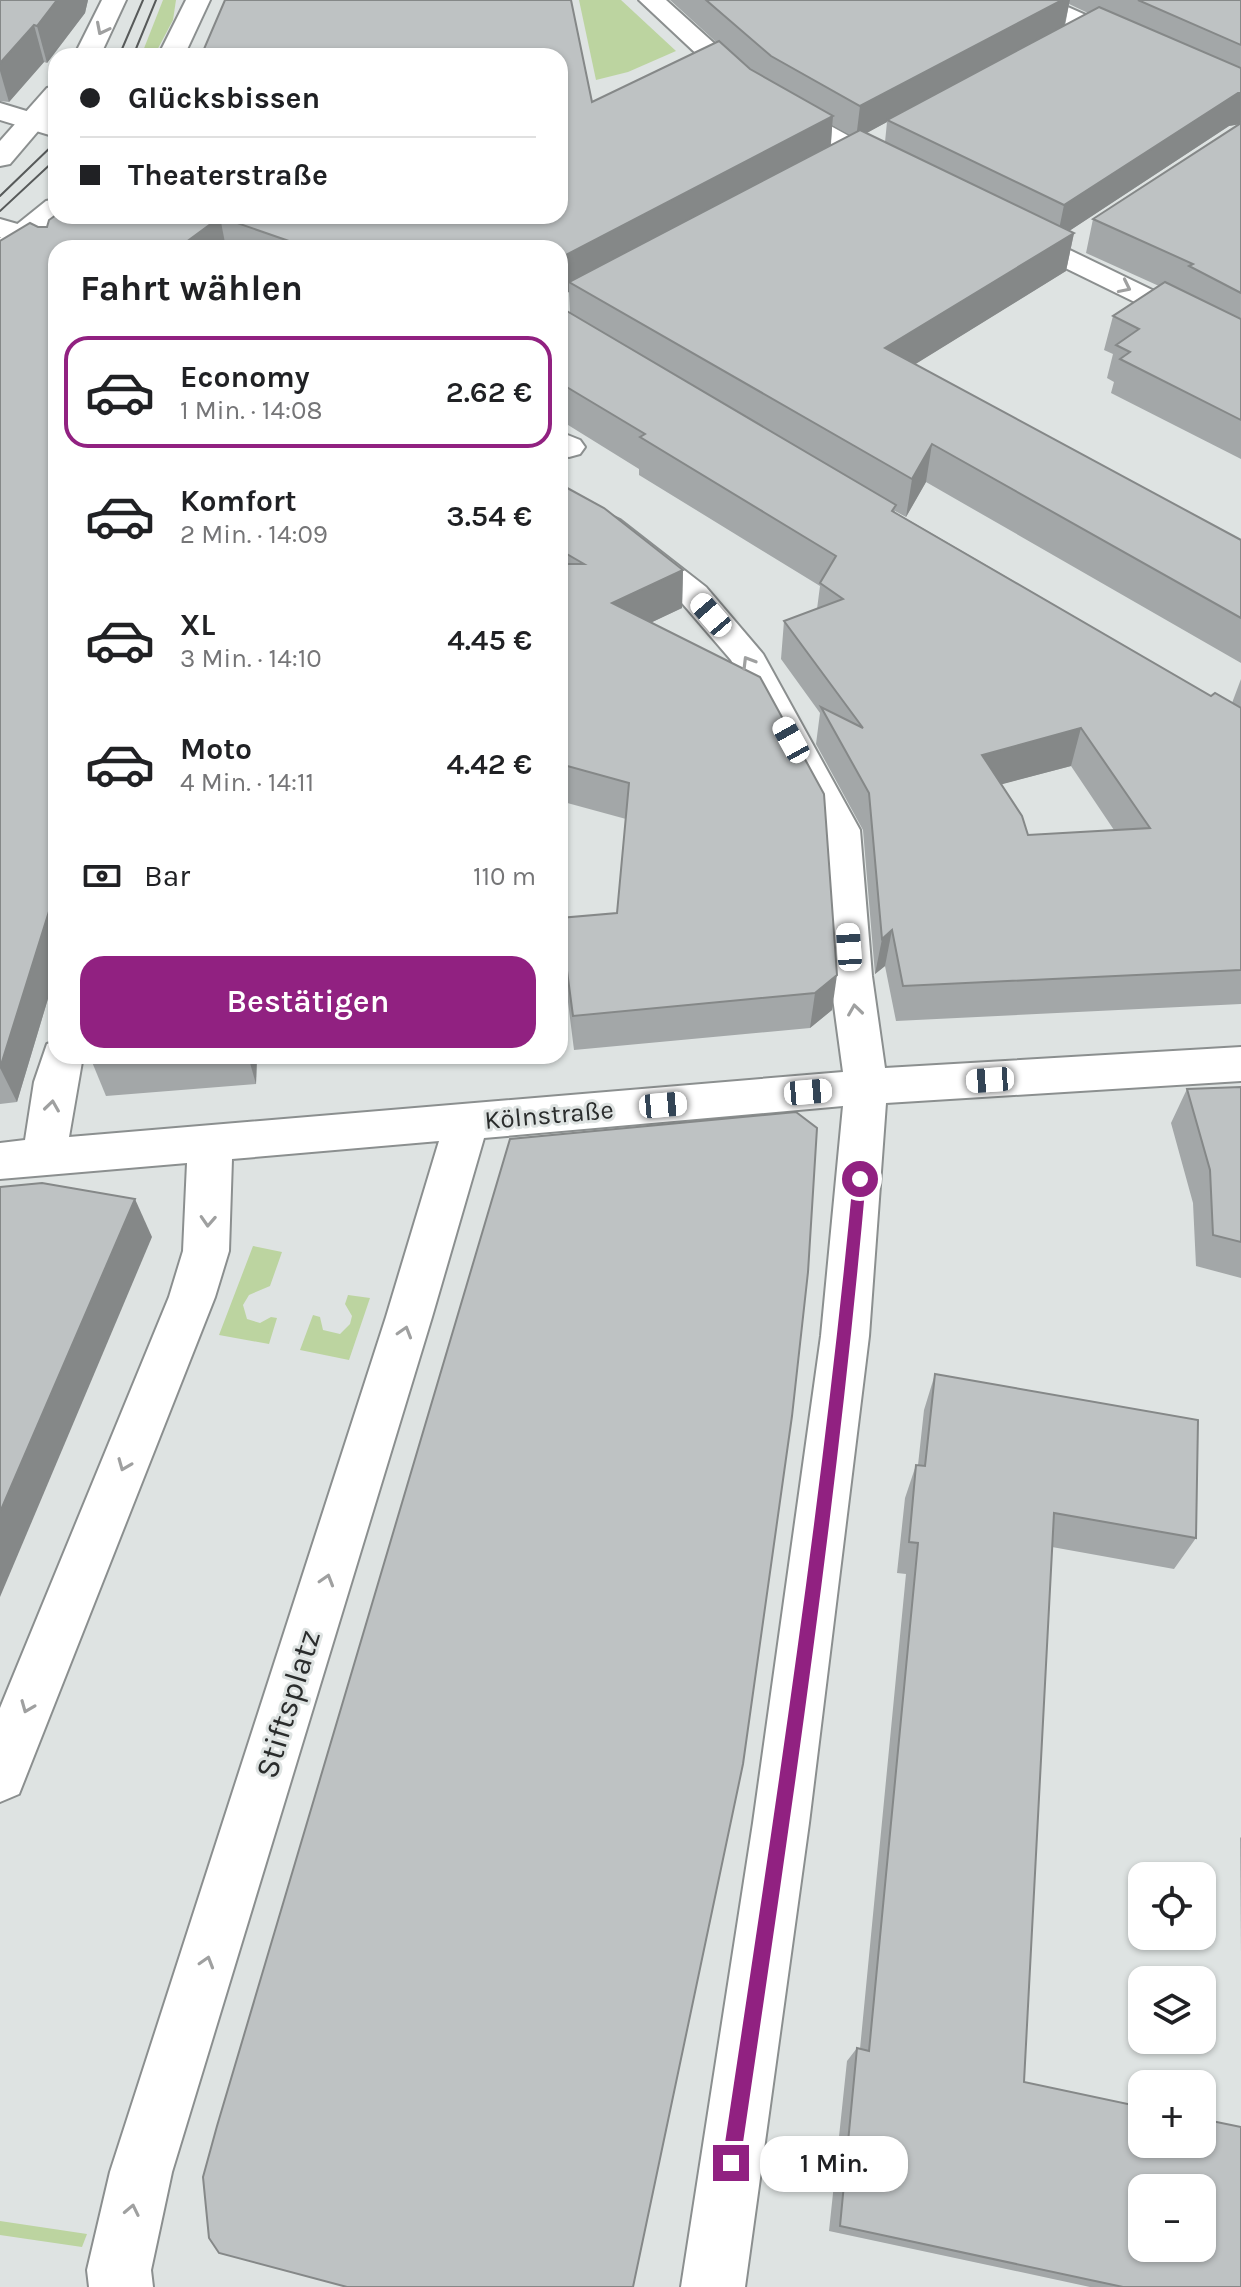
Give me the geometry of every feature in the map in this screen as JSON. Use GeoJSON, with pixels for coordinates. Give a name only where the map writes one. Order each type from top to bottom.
{"type":"FeatureCollection","features":[{"type":"Feature","properties":{"kind":"street"},"geometry":{"type":"LineString","coordinates":[[91,48],[114,0]]}},
{"type":"Feature","properties":{"kind":"street"},"geometry":{"type":"LineString","coordinates":[[175,48],[198,0]]}},
{"type":"Feature","properties":{"kind":"street"},"geometry":{"type":"LineString","coordinates":[[651,0],[758,97],[909,180]]}},
{"type":"Feature","properties":{"kind":"street"},"geometry":{"type":"LineString","coordinates":[[1032,0],[1233,83]]}},
{"type":"Feature","properties":{"kind":"street"},"geometry":{"type":"LineString","coordinates":[[1064,41],[1092,26]]}},
{"type":"Feature","properties":{"kind":"street"},"geometry":{"type":"LineString","coordinates":[[0,111],[44,125]]}},
{"type":"Feature","properties":{"kind":"street"},"geometry":{"type":"LineString","coordinates":[[0,158],[44,125]]}},
{"type":"Feature","properties":{"kind":"street"},"geometry":{"type":"LineString","coordinates":[[828,167],[882,137]]}},
{"type":"Feature","properties":{"kind":"street"},"geometry":{"type":"LineString","coordinates":[[0,252],[12,231],[48,211]]}},
{"type":"Feature","properties":{"kind":"street"},"geometry":{"type":"LineString","coordinates":[[990,220],[1059,254],[1084,275],[1241,345]]}},
{"type":"Feature","properties":{"kind":"street"},"geometry":{"type":"LineString","coordinates":[[12,231],[48,249]]}},
{"type":"Feature","properties":{"kind":"street"},"geometry":{"type":"LineString","coordinates":[[1059,254],[1085,237]]}},
{"type":"Feature","properties":{"kind":"street"},"geometry":{"type":"LineString","coordinates":[[568,506],[608,528],[694,595],[745,654],[841,830],[851,976],[866,1087],[841,1367],[781,1823],[713,2287]]}},
{"type":"Feature","properties":{"kind":"street"},"geometry":{"type":"LineString","coordinates":[[44,1158],[60,1064]]}},
{"type":"Feature","properties":{"kind":"street","name":"Kölnstraße"},"geometry":{"type":"LineString","coordinates":[[0,1161],[866,1087],[1241,1064]]}},
{"type":"Feature","properties":{"kind":"street","name":"Stiftsplatz"},"geometry":{"type":"LineString","coordinates":[[121,2287],[119,2270],[141,2172],[409,1317],[466,1123]]}},
{"type":"Feature","properties":{"kind":"street"},"geometry":{"type":"LineString","coordinates":[[0,1775],[192,1297],[206,1251],[210,1143]]}},
{"type":"Feature","properties":{"kind":"green space"},"geometry":{"type":"Polygon","coordinates":[[[163,0],[176,0],[173,20],[158,48],[144,48],[163,0]]]}},
{"type":"Feature","properties":{"kind":"green space"},"geometry":{"type":"Polygon","coordinates":[[[579,0],[621,0],[676,51],[628,72],[596,80],[579,0]]]}},
{"type":"Feature","properties":{"kind":"green space"},"geometry":{"type":"Polygon","coordinates":[[[253,1246],[282,1252],[270,1286],[249,1295],[243,1305],[247,1319],[260,1323],[271,1317],[277,1318],[269,1344],[219,1335],[253,1246]]]}},
{"type":"Feature","properties":{"kind":"green space"},"geometry":{"type":"Polygon","coordinates":[[[348,1295],[370,1298],[349,1360],[300,1350],[313,1315],[320,1317],[323,1330],[340,1334],[350,1324],[352,1316],[345,1304],[348,1295]]]}},
{"type":"Feature","properties":{"kind":"green space"},"geometry":{"type":"Polygon","coordinates":[[[0,2221],[87,2234],[82,2247],[0,2235],[0,2221]]]}},
{"type":"Feature","properties":{"kind":"building"},"geometry":{"type":"Polygon","coordinates":[[[0,0],[57,0],[37,26],[34,25],[0,63],[0,0]]]}},
{"type":"Feature","properties":{"kind":"building"},"geometry":{"type":"Polygon","coordinates":[[[225,0],[571,0],[592,102],[719,41],[750,69],[833,116],[568,254],[568,240],[286,240],[240,224],[568,224],[568,48],[204,48],[225,0]]]}},
{"type":"Feature","properties":{"kind":"building"},"geometry":{"type":"Polygon","coordinates":[[[706,0],[1062,0],[860,106],[771,56],[706,0]]]}},
{"type":"Feature","properties":{"kind":"building"},"geometry":{"type":"Polygon","coordinates":[[[1138,0],[1241,0],[1241,45],[1138,0]]]}},
{"type":"Feature","properties":{"kind":"building"},"geometry":{"type":"Polygon","coordinates":[[[1099,7],[1241,68],[1241,93],[1064,205],[887,120],[1099,7]]]}},
{"type":"Feature","properties":{"kind":"building"},"geometry":{"type":"Polygon","coordinates":[[[1241,123],[1241,293],[1189,266],[1193,264],[1093,219],[1241,123]]]}},
{"type":"Feature","properties":{"kind":"building"},"geometry":{"type":"Polygon","coordinates":[[[860,130],[1074,233],[885,348],[1241,540],[1241,618],[932,444],[912,479],[569,282],[860,130]]]}},
{"type":"Feature","properties":{"kind":"building"},"geometry":{"type":"Polygon","coordinates":[[[30,223],[47,227],[48,224],[211,224],[189,240],[48,240],[48,915],[0,1068],[0,241],[30,223]]]}},
{"type":"Feature","properties":{"kind":"building"},"geometry":{"type":"Polygon","coordinates":[[[1165,282],[1241,319],[1241,420],[1120,359],[1130,352],[1116,345],[1139,329],[1113,316],[1165,282]]]}},
{"type":"Feature","properties":{"kind":"building"},"geometry":{"type":"Polygon","coordinates":[[[568,312],[896,505],[892,511],[1211,696],[1215,693],[1241,708],[1241,970],[903,986],[892,930],[882,939],[869,793],[821,707],[863,728],[784,621],[843,599],[820,583],[836,556],[640,437],[645,434],[568,388],[568,312]],[[1081,728],[982,755],[1022,816],[1028,835],[1150,828],[1081,728]]]}},
{"type":"Feature","properties":{"kind":"building"},"geometry":{"type":"Polygon","coordinates":[[[568,488],[604,508],[683,570],[612,603],[760,677],[824,794],[837,975],[815,993],[573,1016],[568,978],[568,917],[617,913],[629,783],[568,766],[568,564],[584,564],[568,555],[568,488]]]}},
{"type":"Feature","properties":{"kind":"building"},"geometry":{"type":"Polygon","coordinates":[[[1241,1087],[1241,1242],[1213,1235],[1210,1170],[1187,1089],[1241,1087]]]}},
{"type":"Feature","properties":{"kind":"building"},"geometry":{"type":"Polygon","coordinates":[[[796,1112],[817,1128],[808,1272],[792,1416],[743,1764],[633,2287],[347,2287],[219,2253],[209,2238],[203,2177],[510,1139],[796,1112]]]}},
{"type":"Feature","properties":{"kind":"building"},"geometry":{"type":"Polygon","coordinates":[[[42,1183],[135,1199],[0,1512],[0,1187],[42,1183]]]}},
{"type":"Feature","properties":{"kind":"building"},"geometry":{"type":"Polygon","coordinates":[[[935,1374],[1198,1420],[1196,1538],[1054,1513],[1024,2082],[1128,2104],[1128,2158],[1216,2158],[1216,2122],[1241,2127],[1241,2287],[1123,2287],[840,2226],[857,2048],[869,2051],[918,1543],[909,1542],[916,1465],[925,1466],[935,1374]]]}},
{"type":"Feature","properties":{"kind":"tram line"},"geometry":{"type":"LineString","coordinates":[[122,48],[143,0]]}},
{"type":"Feature","properties":{"kind":"tram line"},"geometry":{"type":"LineString","coordinates":[[136,48],[156,0]]}},
{"type":"Feature","properties":{"kind":"tram line"},"geometry":{"type":"LineString","coordinates":[[0,196],[48,150]]}},
{"type":"Feature","properties":{"kind":"tram line"},"geometry":{"type":"LineString","coordinates":[[0,211],[48,166]]}},
{"type":"Feature","properties":{"kind":"route"},"geometry":{"type":"LineString","coordinates":[[731,2163],[781,1823],[845,1336],[860,1179]]}}]}
